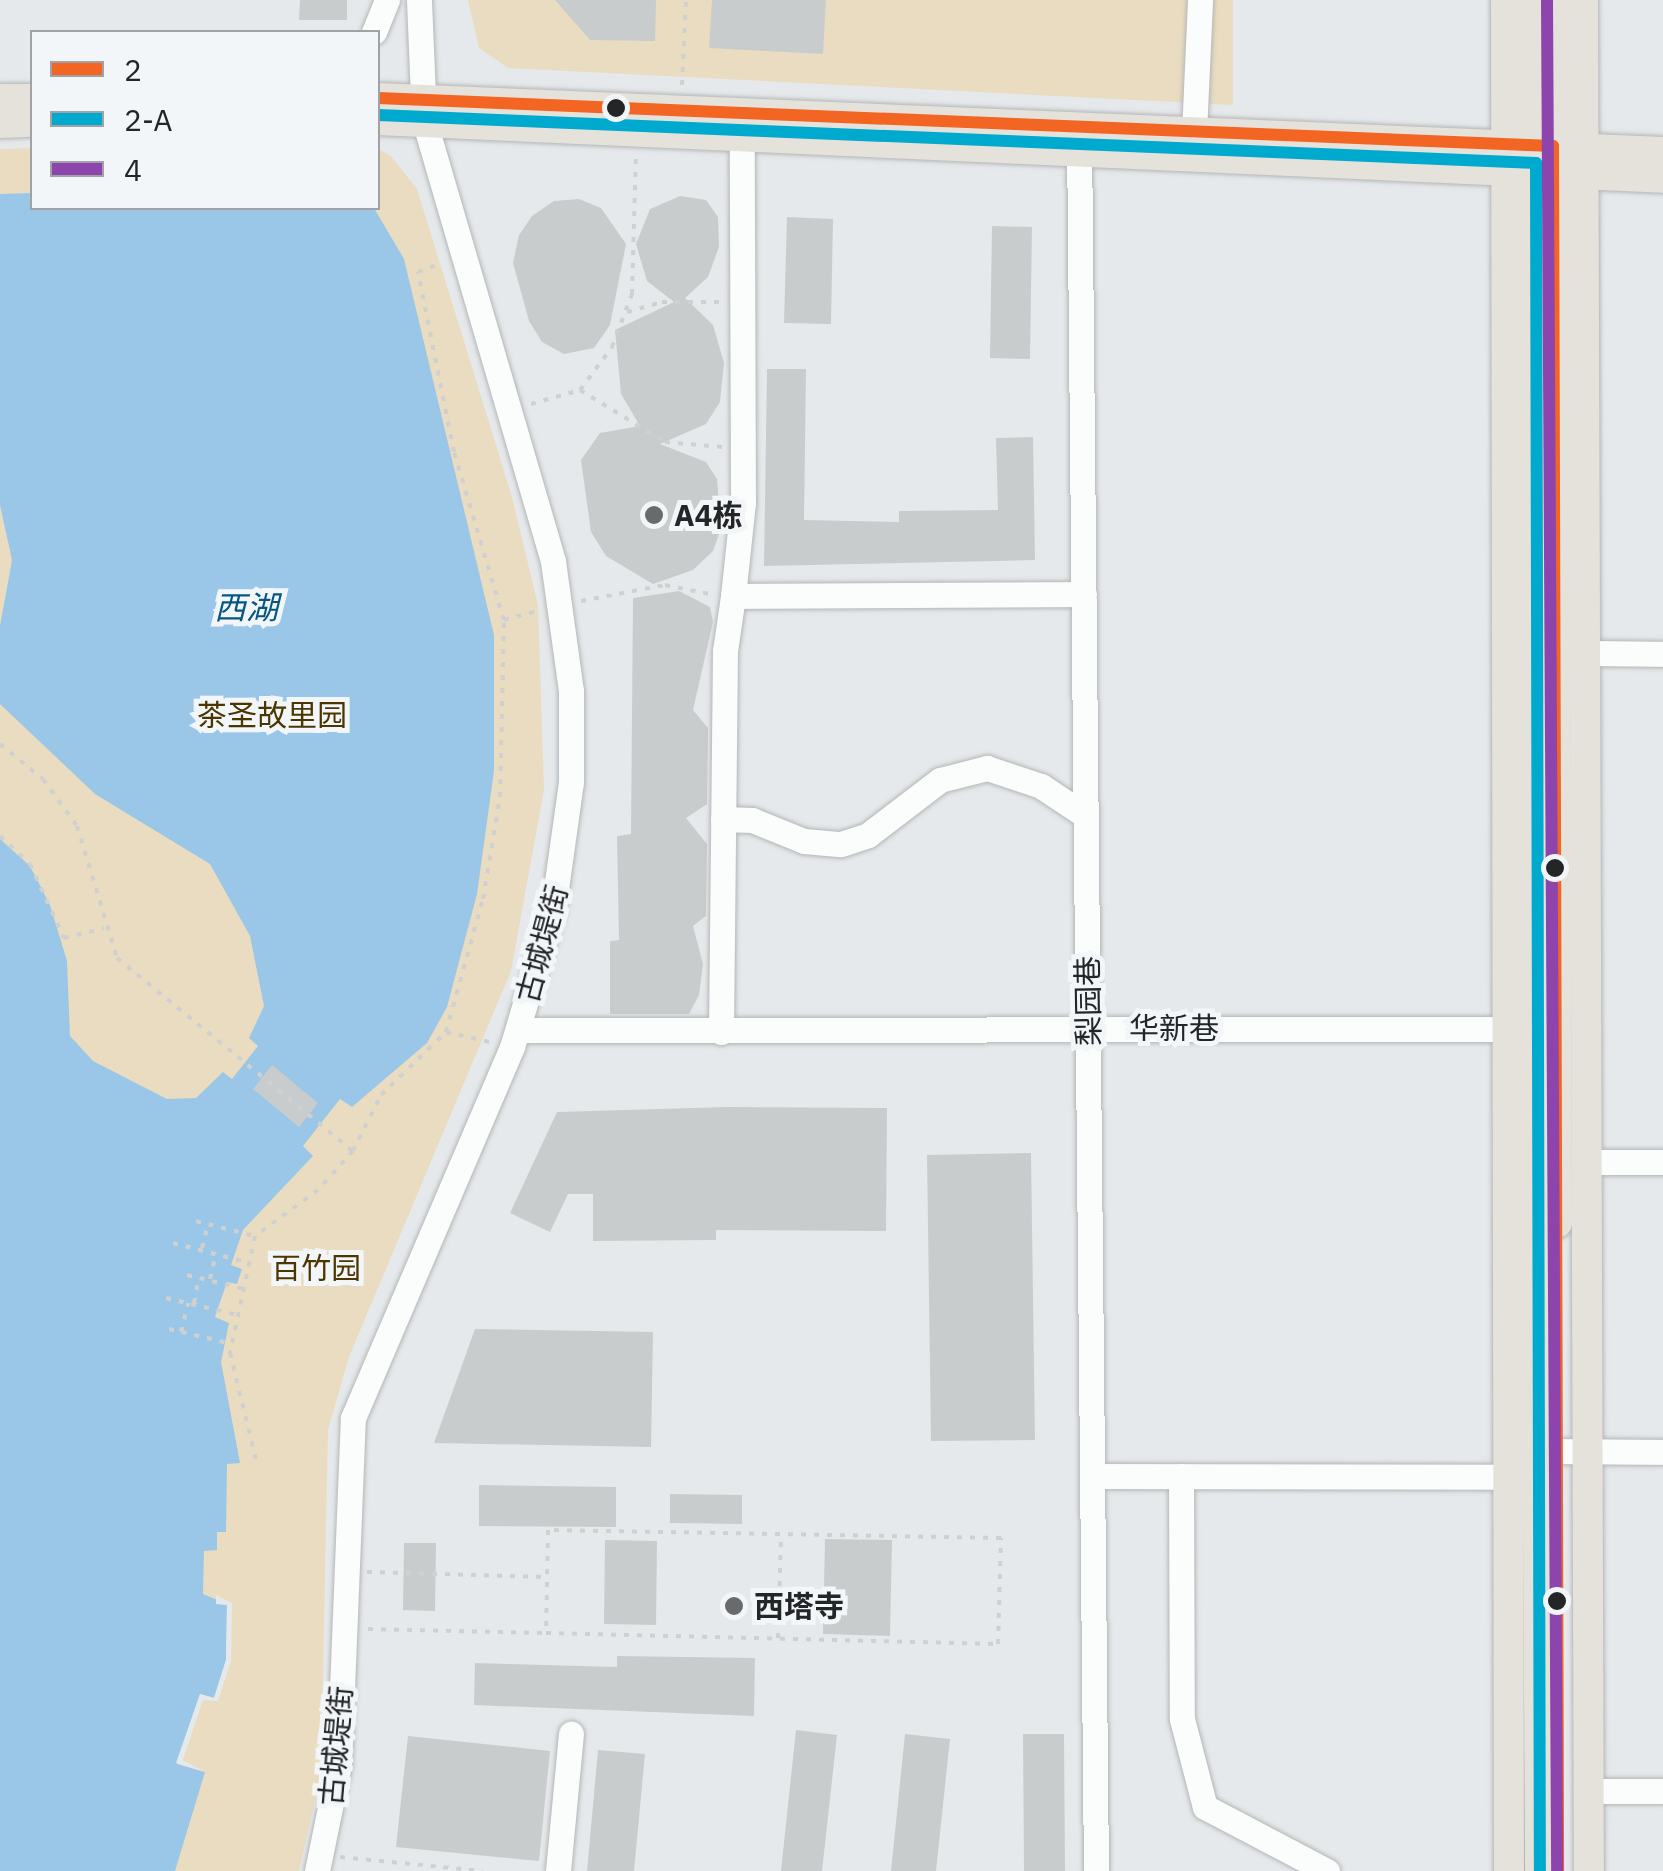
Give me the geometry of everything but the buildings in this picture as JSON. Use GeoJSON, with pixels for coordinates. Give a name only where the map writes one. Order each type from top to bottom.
{"type":"FeatureCollection","features":[{"type":"Feature","properties":{"kind":"main road"},"geometry":{"type":"LineString","coordinates":[[1506,0],[1542,159],[1572,1451],[1589,1871]]}},
{"type":"Feature","properties":{"kind":"main road"},"geometry":{"type":"LineString","coordinates":[[1529,0],[1584,653],[1586,1162],[1558,1871]]}},
{"type":"Feature","properties":{"kind":"main road"},"geometry":{"type":"LineString","coordinates":[[1509,1871],[1507,1029],[1542,159],[1554,0]]}},
{"type":"Feature","properties":{"kind":"main road"},"geometry":{"type":"LineString","coordinates":[[1540,1871],[1542,159],[1583,0]]}},
{"type":"Feature","properties":{"kind":"main road"},"geometry":{"type":"LineString","coordinates":[[380,98],[422,109],[742,136],[1079,141],[1542,159],[1663,152]]}},
{"type":"Feature","properties":{"kind":"main road"},"geometry":{"type":"LineString","coordinates":[[0,99],[30,100]]}},
{"type":"Feature","properties":{"kind":"main road"},"geometry":{"type":"LineString","coordinates":[[380,120],[422,109],[680,110],[1079,141],[1194,133],[1542,159],[1663,178]]}},
{"type":"Feature","properties":{"kind":"main road"},"geometry":{"type":"LineString","coordinates":[[0,122],[30,122]]}},
{"type":"Feature","properties":{"kind":"street"},"geometry":{"type":"LineString","coordinates":[[375,30],[387,0]]}},
{"type":"Feature","properties":{"kind":"street"},"geometry":{"type":"LineString","coordinates":[[419,11],[435,0]]}},
{"type":"Feature","properties":{"kind":"street"},"geometry":{"type":"LineString","coordinates":[[1194,133],[1200,0]]}},
{"type":"Feature","properties":{"kind":"street","name":"古城堤街"},"geometry":{"type":"LineString","coordinates":[[319,1863],[340,1764],[347,1466],[359,1396],[515,1038],[553,910],[568,824],[571,691],[561,606],[510,411],[422,109],[419,11]]}},
{"type":"Feature","properties":{"kind":"street"},"geometry":{"type":"LineString","coordinates":[[721,1032],[724,651],[733,596],[743,447],[742,136]]}},
{"type":"Feature","properties":{"kind":"street","name":"梨园巷"},"geometry":{"type":"LineString","coordinates":[[1079,141],[1096,1871]]}},
{"type":"Feature","properties":{"kind":"street"},"geometry":{"type":"LineString","coordinates":[[733,596],[1084,594]]}},
{"type":"Feature","properties":{"kind":"street"},"geometry":{"type":"LineString","coordinates":[[1584,653],[1663,654]]}},
{"type":"Feature","properties":{"kind":"street"},"geometry":{"type":"LineString","coordinates":[[723,819],[752,820],[804,841],[842,844],[868,835],[940,780],[988,768],[1041,786],[1086,816]]}},
{"type":"Feature","properties":{"kind":"street","name":"华新巷"},"geometry":{"type":"LineString","coordinates":[[515,1038],[1088,1028],[1507,1029]]}},
{"type":"Feature","properties":{"kind":"street"},"geometry":{"type":"LineString","coordinates":[[1586,1162],[1663,1162]]}},
{"type":"Feature","properties":{"kind":"street"},"geometry":{"type":"LineString","coordinates":[[1572,1451],[1663,1452]]}},
{"type":"Feature","properties":{"kind":"street"},"geometry":{"type":"LineString","coordinates":[[1092,1476],[1508,1476]]}},
{"type":"Feature","properties":{"kind":"street"},"geometry":{"type":"LineString","coordinates":[[1181,1476],[1182,1719],[1205,1807],[1327,1871]]}},
{"type":"Feature","properties":{"kind":"street"},"geometry":{"type":"LineString","coordinates":[[558,1871],[571,1734]]}},
{"type":"Feature","properties":{"kind":"street"},"geometry":{"type":"LineString","coordinates":[[1588,1791],[1663,1791]]}},
{"type":"Feature","properties":{"kind":"path"},"geometry":{"type":"LineString","coordinates":[[680,110],[686,0]]}},
{"type":"Feature","properties":{"kind":"path"},"geometry":{"type":"LineString","coordinates":[[510,411],[580,390],[598,372],[626,312],[637,130]]}},
{"type":"Feature","properties":{"kind":"path"},"geometry":{"type":"LineString","coordinates":[[257,1464],[232,1344],[255,1236],[318,1190],[353,1151],[381,1094],[446,1032],[483,900],[500,797],[504,620],[454,452],[418,272],[463,255]]}},
{"type":"Feature","properties":{"kind":"path"},"geometry":{"type":"LineString","coordinates":[[626,312],[662,302],[742,302]]}},
{"type":"Feature","properties":{"kind":"path"},"geometry":{"type":"LineString","coordinates":[[580,390],[665,442],[743,447]]}},
{"type":"Feature","properties":{"kind":"path"},"geometry":{"type":"LineString","coordinates":[[504,620],[655,585],[733,596]]}},
{"type":"Feature","properties":{"kind":"path"},"geometry":{"type":"LineString","coordinates":[[1,746],[43,780],[78,826],[97,876],[104,928],[116,958],[353,1151]]}},
{"type":"Feature","properties":{"kind":"path"},"geometry":{"type":"LineString","coordinates":[[0,836],[30,864],[64,938],[104,928]]}},
{"type":"Feature","properties":{"kind":"path"},"geometry":{"type":"LineString","coordinates":[[446,1032],[515,1038]]}},
{"type":"Feature","properties":{"kind":"path"},"geometry":{"type":"LineString","coordinates":[[196,1220],[255,1236]]}},
{"type":"Feature","properties":{"kind":"path"},"geometry":{"type":"LineString","coordinates":[[202,1250],[208,1224]]}},
{"type":"Feature","properties":{"kind":"path"},"geometry":{"type":"LineString","coordinates":[[174,1243],[250,1262]]}},
{"type":"Feature","properties":{"kind":"path"},"geometry":{"type":"LineString","coordinates":[[210,1281],[216,1254]]}},
{"type":"Feature","properties":{"kind":"path"},"geometry":{"type":"LineString","coordinates":[[186,1275],[244,1289]]}},
{"type":"Feature","properties":{"kind":"path"},"geometry":{"type":"LineString","coordinates":[[181,1332],[198,1278]]}},
{"type":"Feature","properties":{"kind":"path"},"geometry":{"type":"LineString","coordinates":[[166,1298],[238,1316]]}},
{"type":"Feature","properties":{"kind":"path"},"geometry":{"type":"LineString","coordinates":[[169,1330],[232,1344]]}},
{"type":"Feature","properties":{"kind":"path"},"geometry":{"type":"LineString","coordinates":[[343,1628],[546,1633],[778,1638],[998,1644],[1001,1538],[548,1530],[546,1633]]}},
{"type":"Feature","properties":{"kind":"path"},"geometry":{"type":"LineString","coordinates":[[778,1638],[782,1534]]}},
{"type":"Feature","properties":{"kind":"path"},"geometry":{"type":"LineString","coordinates":[[344,1572],[547,1577]]}},
{"type":"Feature","properties":{"kind":"path"},"geometry":{"type":"LineString","coordinates":[[319,1863],[482,1871]]}},
{"type":"Feature","properties":{"kind":"green space"},"geometry":{"type":"Polygon","coordinates":[[[468,0],[1233,0],[1233,105],[508,68],[479,48],[468,0]]]}},
{"type":"Feature","properties":{"kind":"green space","name":"西湖"},"geometry":{"type":"Polygon","coordinates":[[[30,148],[30,210],[380,210],[380,150],[390,155],[417,189],[512,497],[538,605],[544,790],[511,971],[349,1357],[328,1430],[321,1773],[299,1871],[0,1871],[0,149],[30,148]]]}},
{"type":"Feature","properties":{"kind":"water","name":"西湖"},"geometry":{"type":"Polygon","coordinates":[[[30,193],[30,210],[375,210],[404,259],[494,635],[494,771],[477,894],[447,1007],[427,1043],[352,1107],[340,1099],[303,1146],[313,1156],[243,1230],[231,1265],[242,1269],[237,1284],[227,1282],[215,1317],[229,1323],[221,1362],[240,1463],[227,1464],[226,1532],[217,1532],[217,1550],[204,1551],[203,1594],[227,1604],[226,1660],[214,1698],[200,1694],[177,1764],[205,1772],[175,1871],[0,1871],[0,839],[30,866],[50,905],[67,961],[70,1036],[93,1061],[167,1099],[196,1098],[223,1072],[232,1079],[258,1046],[249,1038],[264,1006],[250,936],[210,864],[95,794],[0,704],[0,626],[12,560],[0,505],[0,194],[30,193]]]}},
{"type":"Feature","properties":{"kind":"pier"},"geometry":{"type":"Polygon","coordinates":[[[216,1595],[232,1603],[231,1661],[218,1701],[203,1700],[183,1760],[205,1772],[176,1763],[200,1694],[214,1698],[226,1660],[227,1605],[216,1604],[216,1595]]]}},
{"type":"Feature","properties":{"kind":"transit line","name":"4"},"geometry":{"type":"LineString","coordinates":[[1547,0],[1557,1871]]}},
{"type":"Feature","properties":{"kind":"transit line","name":"2"},"geometry":{"type":"LineString","coordinates":[[380,98],[1553,146],[1558,1871]]}},
{"type":"Feature","properties":{"kind":"transit line","name":"2-A"},"geometry":{"type":"LineString","coordinates":[[380,115],[1536,163],[1540,1871]]}},
{"type":"Feature","properties":{"kind":"place","name":"A4栋"},"geometry":{"type":"Point","coordinates":[654,515]}},
{"type":"Feature","properties":{"kind":"place","name":"西塔寺"},"geometry":{"type":"Point","coordinates":[734,1606]}},
{"type":"Feature","properties":{"kind":"park label","name":"茶圣故里园"},"geometry":{"type":"Point","coordinates":[272,715]}},
{"type":"Feature","properties":{"kind":"park label","name":"百竹园"},"geometry":{"type":"Point","coordinates":[316,1268]}}]}
